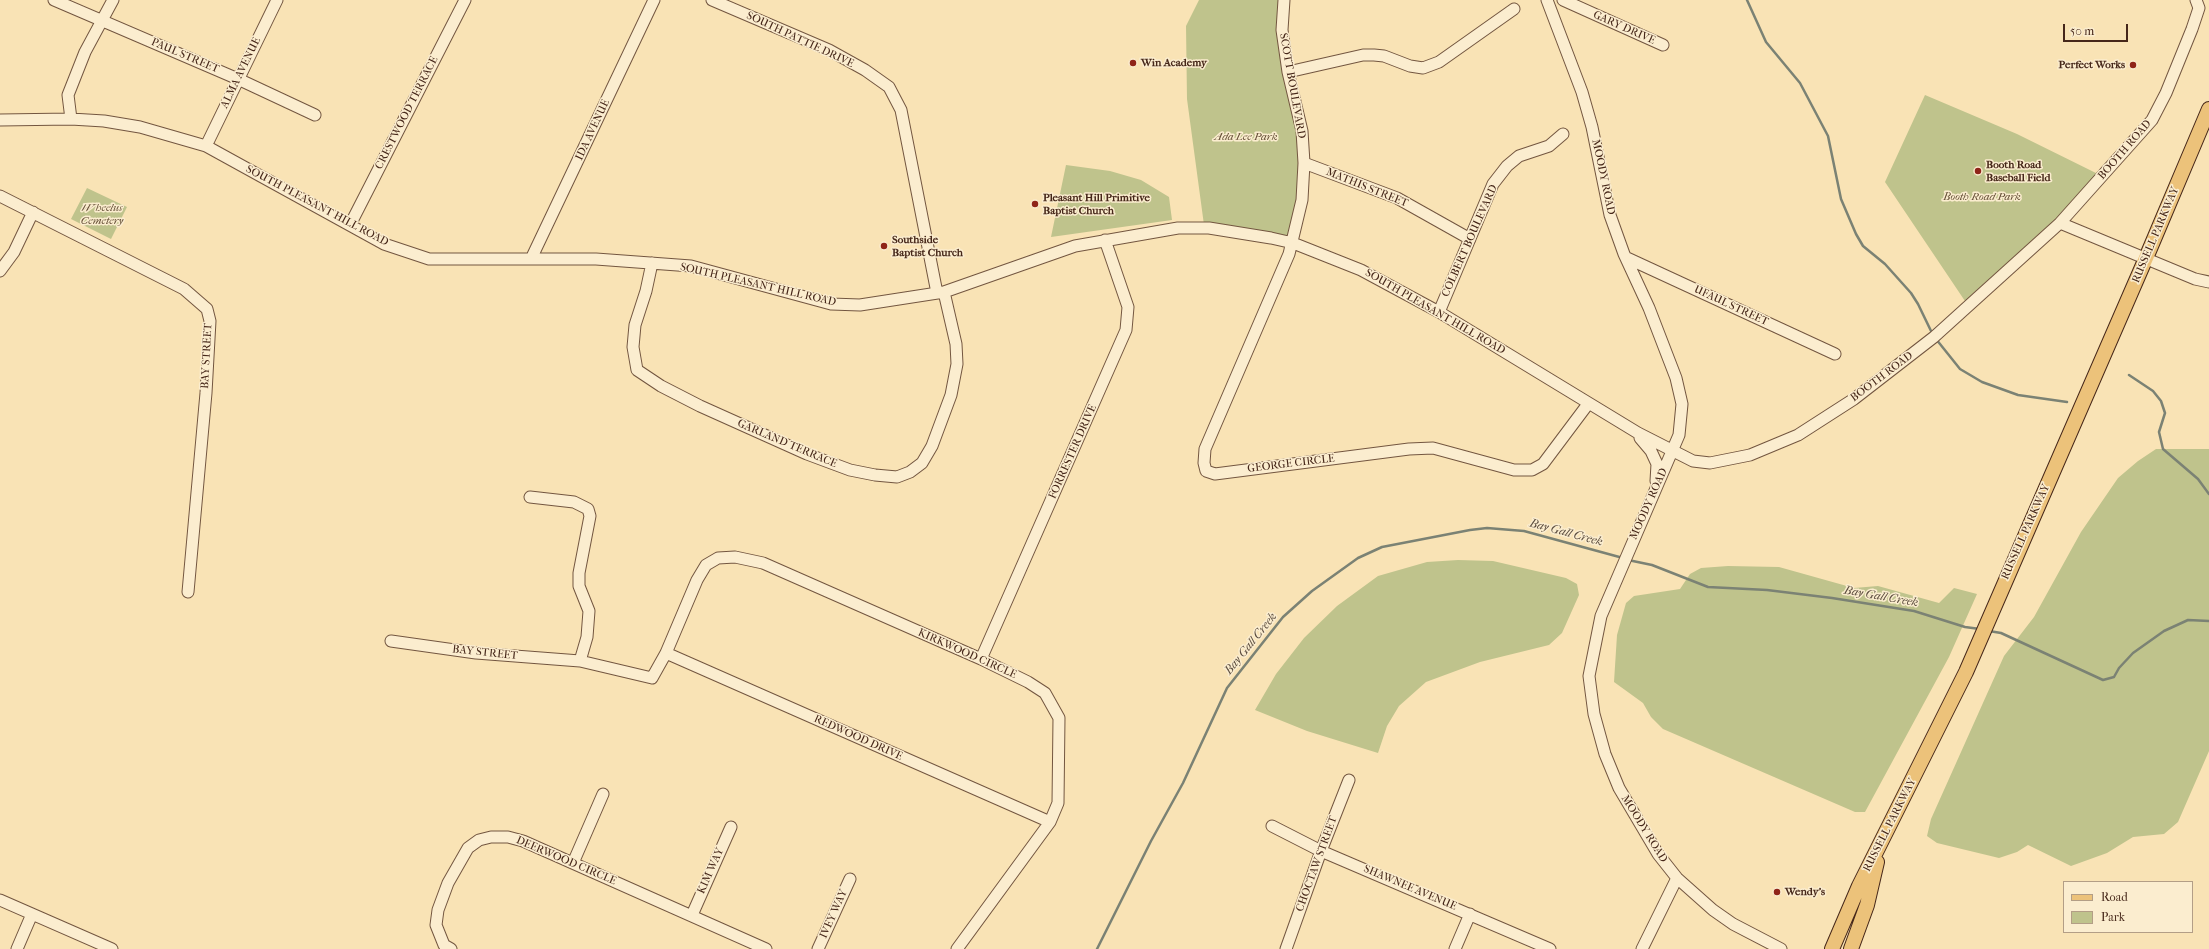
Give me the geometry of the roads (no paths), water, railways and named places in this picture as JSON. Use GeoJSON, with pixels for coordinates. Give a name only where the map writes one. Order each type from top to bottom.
{"type":"FeatureCollection","features":[{"type":"Feature","properties":{"kind":"main road","name":"RUSSELL PARKWAY"},"geometry":{"type":"LineString","coordinates":[[1832,949],[1859,886],[1966,672],[2146,258],[2209,109]]}},
{"type":"Feature","properties":{"kind":"main road"},"geometry":{"type":"LineString","coordinates":[[1851,949],[1867,905],[1883,837]]}},
{"type":"Feature","properties":{"kind":"street","name":"PAUL STREET"},"geometry":{"type":"LineString","coordinates":[[54,0],[238,79],[315,115]]}},
{"type":"Feature","properties":{"kind":"street"},"geometry":{"type":"LineString","coordinates":[[71,119],[68,95],[85,52],[113,0]]}},
{"type":"Feature","properties":{"kind":"street","name":"ALMA AVENUE"},"geometry":{"type":"LineString","coordinates":[[206,146],[277,0]]}},
{"type":"Feature","properties":{"kind":"street","name":"CRESTWOOD TERRACE"},"geometry":{"type":"LineString","coordinates":[[350,225],[465,0]]}},
{"type":"Feature","properties":{"kind":"street","name":"IDA AVENUE"},"geometry":{"type":"LineString","coordinates":[[532,259],[654,0]]}},
{"type":"Feature","properties":{"kind":"street","name":"SOUTH PATTIE DRIVE"},"geometry":{"type":"LineString","coordinates":[[712,0],[829,50],[865,70],[889,87],[901,110],[940,293]]}},
{"type":"Feature","properties":{"kind":"street","name":"SCOTT BOULEVARD"},"geometry":{"type":"LineString","coordinates":[[1284,0],[1282,30],[1288,72],[1301,122],[1304,163],[1302,200],[1293,243]]}},
{"type":"Feature","properties":{"kind":"street","name":"MOODY ROAD"},"geometry":{"type":"LineString","coordinates":[[1547,0],[1582,92],[1592,127],[1610,215],[1649,308],[1679,388],[1681,420],[1679,435],[1609,594],[1601,616],[1589,676],[1594,714],[1605,754],[1619,788],[1658,854],[1677,878],[1713,910],[1733,924],[1781,949]]}},
{"type":"Feature","properties":{"kind":"street","name":"GARY DRIVE"},"geometry":{"type":"LineString","coordinates":[[1563,0],[1663,45]]}},
{"type":"Feature","properties":{"kind":"street","name":"BOOTH ROAD"},"geometry":{"type":"LineString","coordinates":[[1672,452],[1693,461],[1710,463],[1750,455],[1798,435],[1854,399],[1934,337],[2060,223],[2152,120],[2166,93],[2192,29],[2198,8],[2196,0]]}},
{"type":"Feature","properties":{"kind":"street"},"geometry":{"type":"LineString","coordinates":[[1288,72],[1363,55],[1374,55],[1410,66],[1423,68],[1439,62],[1514,9]]}},
{"type":"Feature","properties":{"kind":"street","name":"SOUTH PLEASANT HILL ROAD"},"geometry":{"type":"LineString","coordinates":[[0,120],[71,119],[104,121],[140,127],[206,146],[384,244],[429,258],[596,259],[691,266],[831,304],[860,306],[940,293],[1075,246],[1178,228],[1209,228],[1293,243],[1361,270],[1439,312],[1588,404],[1638,434],[1672,452]]}},
{"type":"Feature","properties":{"kind":"street","name":"COLBERT BOULEVARD"},"geometry":{"type":"LineString","coordinates":[[1439,312],[1493,184],[1507,166],[1519,156],[1549,146],[1563,134]]}},
{"type":"Feature","properties":{"kind":"street","name":"MATHIS STREET"},"geometry":{"type":"LineString","coordinates":[[1304,163],[1397,198],[1470,239]]}},
{"type":"Feature","properties":{"kind":"street","name":"BAY STREET"},"geometry":{"type":"LineString","coordinates":[[0,196],[184,289],[207,308],[210,321],[206,393],[188,592]]}},
{"type":"Feature","properties":{"kind":"street"},"geometry":{"type":"LineString","coordinates":[[0,271],[14,252],[33,212]]}},
{"type":"Feature","properties":{"kind":"street"},"geometry":{"type":"LineString","coordinates":[[2060,223],[2195,279],[2209,282]]}},
{"type":"Feature","properties":{"kind":"street","name":"FORRESTER DRIVE"},"geometry":{"type":"LineString","coordinates":[[981,659],[1126,330],[1128,307],[1105,240]]}},
{"type":"Feature","properties":{"kind":"street","name":"GEORGE CIRCLE"},"geometry":{"type":"LineString","coordinates":[[1293,243],[1205,449],[1204,463],[1206,472],[1215,474],[1410,449],[1433,448],[1514,470],[1532,470],[1543,464],[1588,404]]}},
{"type":"Feature","properties":{"kind":"street","name":"UFAUL STREET"},"geometry":{"type":"LineString","coordinates":[[1627,258],[1835,354]]}},
{"type":"Feature","properties":{"kind":"street","name":"GARLAND TERRACE"},"geometry":{"type":"LineString","coordinates":[[652,263],[646,291],[635,325],[633,347],[637,370],[660,386],[700,406],[807,454],[850,470],[897,477],[910,472],[922,463],[932,446],[952,395],[957,364],[956,344],[940,293]]}},
{"type":"Feature","properties":{"kind":"street"},"geometry":{"type":"LineString","coordinates":[[1638,434],[1642,442],[1651,451],[1657,464],[1654,494]]}},
{"type":"Feature","properties":{"kind":"street"},"geometry":{"type":"LineString","coordinates":[[530,497],[574,502],[588,509],[590,516],[579,573],[579,586],[589,611],[587,637],[580,661]]}},
{"type":"Feature","properties":{"kind":"street","name":"KIRKWOOD CIRCLE"},"geometry":{"type":"LineString","coordinates":[[666,653],[697,580],[706,565],[718,558],[735,557],[763,563],[981,659],[1045,693],[1059,718],[1058,803],[1050,822],[957,949]]}},
{"type":"Feature","properties":{"kind":"street","name":"BAY STREET"},"geometry":{"type":"LineString","coordinates":[[391,641],[476,653],[580,661],[652,678],[666,653]]}},
{"type":"Feature","properties":{"kind":"street","name":"REDWOOD DRIVE"},"geometry":{"type":"LineString","coordinates":[[666,653],[1050,822]]}},
{"type":"Feature","properties":{"kind":"street","name":"CHOCTAW STREET"},"geometry":{"type":"LineString","coordinates":[[1286,949],[1321,851],[1349,780]]}},
{"type":"Feature","properties":{"kind":"street"},"geometry":{"type":"LineString","coordinates":[[573,863],[603,794]]}},
{"type":"Feature","properties":{"kind":"street","name":"SHAWNEE AVENUE"},"geometry":{"type":"LineString","coordinates":[[1272,826],[1321,851],[1550,949]]}},
{"type":"Feature","properties":{"kind":"street","name":"KIM WAY"},"geometry":{"type":"LineString","coordinates":[[692,915],[731,827]]}},
{"type":"Feature","properties":{"kind":"street","name":"DEERWOOD CIRCLE"},"geometry":{"type":"LineString","coordinates":[[450,949],[444,944],[439,935],[436,925],[438,910],[458,863],[468,848],[479,840],[491,837],[508,837],[573,863],[766,949]]}},
{"type":"Feature","properties":{"kind":"street"},"geometry":{"type":"LineString","coordinates":[[1642,949],[1677,878]]}},
{"type":"Feature","properties":{"kind":"street","name":"IVEY WAY"},"geometry":{"type":"LineString","coordinates":[[818,949],[850,879]]}},
{"type":"Feature","properties":{"kind":"street"},"geometry":{"type":"LineString","coordinates":[[0,900],[112,949]]}},
{"type":"Feature","properties":{"kind":"street"},"geometry":{"type":"LineString","coordinates":[[17,949],[32,914]]}},
{"type":"Feature","properties":{"kind":"street"},"geometry":{"type":"LineString","coordinates":[[1455,949],[1470,914]]}},
{"type":"Feature","properties":{"kind":"waterway"},"geometry":{"type":"LineString","coordinates":[[1747,0],[1766,42],[1800,83],[1828,136],[1841,199],[1856,234],[1863,246],[1885,264],[1911,293],[1932,333]]}},
{"type":"Feature","properties":{"kind":"waterway"},"geometry":{"type":"LineString","coordinates":[[1936,339],[1960,369],[1982,382],[2018,395],[2067,402]]}},
{"type":"Feature","properties":{"kind":"waterway"},"geometry":{"type":"LineString","coordinates":[[2129,375],[2153,391],[2161,401],[2165,413],[2159,432],[2163,449],[2198,479],[2209,494]]}},
{"type":"Feature","properties":{"kind":"waterway","name":"Bay Gall Creek"},"geometry":{"type":"LineString","coordinates":[[1097,949],[1151,841],[1183,783],[1227,688],[1283,617],[1312,591],[1358,558],[1382,547],[1487,528],[1524,531],[1623,558]]}},
{"type":"Feature","properties":{"kind":"waterway","name":"Bay Gall Creek"},"geometry":{"type":"LineString","coordinates":[[1628,560],[1652,565],[1708,587],[1767,590],[1832,598],[1914,611],[1965,627],[1980,629]]}},
{"type":"Feature","properties":{"kind":"waterway","name":"Bay Gall Creek"},"geometry":{"type":"LineString","coordinates":[[1989,631],[2001,633],[2103,680],[2114,677],[2119,668],[2133,653],[2164,631],[2188,620],[2209,621]]}},
{"type":"Feature","properties":{"kind":"place","name":"Win Academy"},"geometry":{"type":"Point","coordinates":[1133,63]}},
{"type":"Feature","properties":{"kind":"place","name":"Perfect Works"},"geometry":{"type":"Point","coordinates":[2133,65]}},
{"type":"Feature","properties":{"kind":"place","name":"Booth Road Baseball Field"},"geometry":{"type":"Point","coordinates":[1978,171]}},
{"type":"Feature","properties":{"kind":"place","name":"Pleasant Hill Primitive Baptist Church"},"geometry":{"type":"Point","coordinates":[1035,204]}},
{"type":"Feature","properties":{"kind":"place","name":"Southside Baptist Church"},"geometry":{"type":"Point","coordinates":[884,246]}},
{"type":"Feature","properties":{"kind":"place","name":"Wendy's"},"geometry":{"type":"Point","coordinates":[1777,892]}},
{"type":"Feature","properties":{"kind":"park label","name":"Ada Lee Park"},"geometry":{"type":"Point","coordinates":[1246,137]}},
{"type":"Feature","properties":{"kind":"park label","name":"Booth Road Park"},"geometry":{"type":"Point","coordinates":[1982,197]}},
{"type":"Feature","properties":{"kind":"park label","name":"Wheelus Cemetery"},"geometry":{"type":"Point","coordinates":[102,214]}}]}
